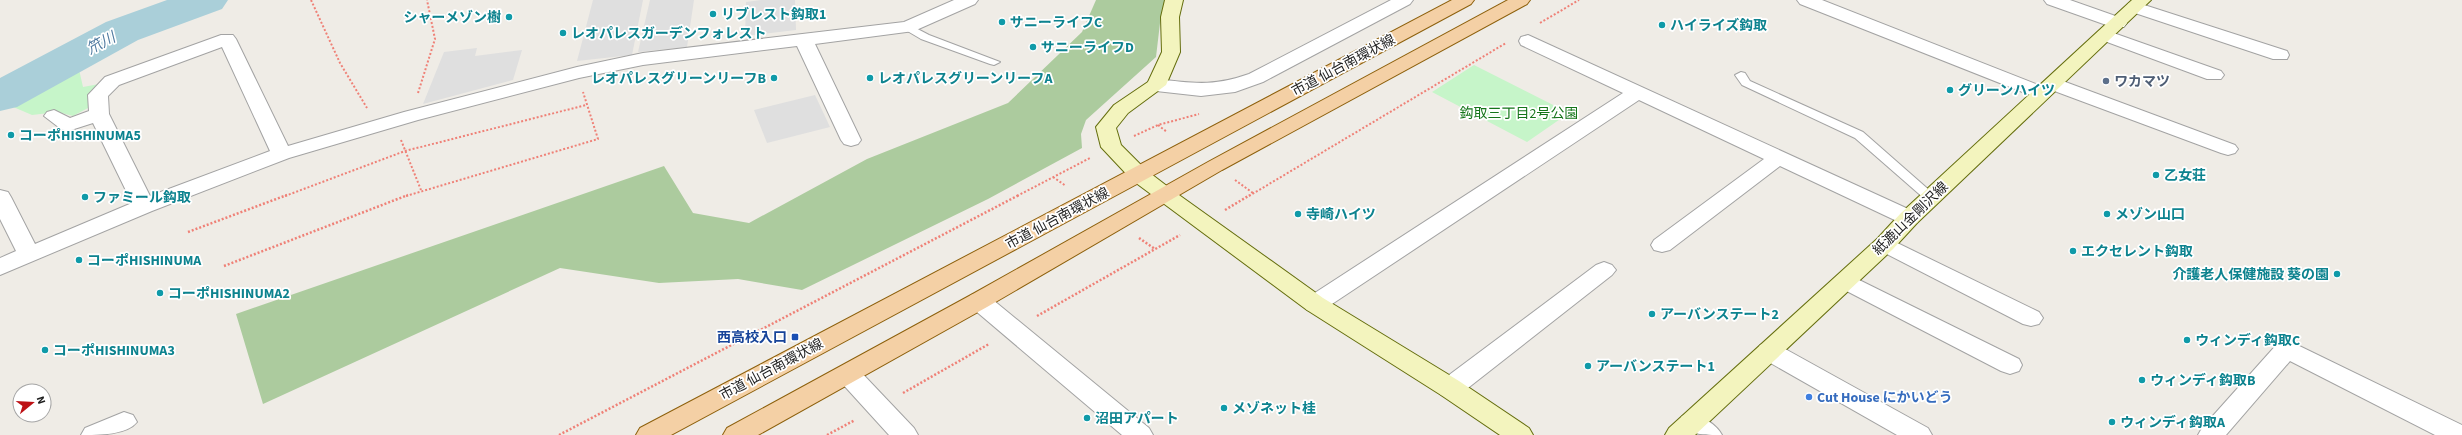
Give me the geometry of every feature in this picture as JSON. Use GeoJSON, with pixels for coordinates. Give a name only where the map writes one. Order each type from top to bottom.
{"type":"FeatureCollection","features":[{"type":"Feature","properties":{"kind":"main road","name":"市道 仙台南環状線"},"geometry":{"type":"LineString","coordinates":[[649,435],[1465,0]]}},
{"type":"Feature","properties":{"kind":"main road","name":"市道 仙台南環状線"},"geometry":{"type":"LineString","coordinates":[[736,435],[979,301],[1164,195],[1522,0]]}},
{"type":"Feature","properties":{"kind":"street"},"geometry":{"type":"LineString","coordinates":[[0,267],[144,206],[282,154],[394,121],[577,72],[682,53],[908,27],[969,0]]}},
{"type":"Feature","properties":{"kind":"street"},"geometry":{"type":"LineString","coordinates":[[1174,0],[1170,17],[1171,52],[1156,85],[1121,109],[1106,127],[1111,147],[1139,175],[1164,195],[1315,304],[1450,388],[1520,435]]}},
{"type":"Feature","properties":{"kind":"street"},"geometry":{"type":"LineString","coordinates":[[1156,85],[1201,90],[1228,88],[1256,78],[1404,0]]}},
{"type":"Feature","properties":{"kind":"street"},"geometry":{"type":"LineString","coordinates":[[2053,0],[2112,29],[2214,75]]}},
{"type":"Feature","properties":{"kind":"street"},"geometry":{"type":"LineString","coordinates":[[1819,2],[2047,88],[2228,149]]}},
{"type":"Feature","properties":{"kind":"street"},"geometry":{"type":"LineString","coordinates":[[2138,3],[2280,55]]}},
{"type":"Feature","properties":{"kind":"street","name":"紙漉山金剛沢線"},"geometry":{"type":"LineString","coordinates":[[1693,431],[1770,351],[1885,244],[1931,197],[2138,3]]}},
{"type":"Feature","properties":{"kind":"street"},"geometry":{"type":"LineString","coordinates":[[144,206],[99,114],[98,95],[112,81],[227,39],[282,154]]}},
{"type":"Feature","properties":{"kind":"street"},"geometry":{"type":"LineString","coordinates":[[803,39],[851,140]]}},
{"type":"Feature","properties":{"kind":"street"},"geometry":{"type":"LineString","coordinates":[[1528,41],[1636,93],[1910,218]]}},
{"type":"Feature","properties":{"kind":"street"},"geometry":{"type":"LineString","coordinates":[[1315,304],[1636,93]]}},
{"type":"Feature","properties":{"kind":"street"},"geometry":{"type":"LineString","coordinates":[[54,116],[68,125],[99,114]]}},
{"type":"Feature","properties":{"kind":"street"},"geometry":{"type":"LineString","coordinates":[[1662,245],[1778,158]]}},
{"type":"Feature","properties":{"kind":"street"},"geometry":{"type":"LineString","coordinates":[[0,197],[29,254]]}},
{"type":"Feature","properties":{"kind":"street"},"geometry":{"type":"LineString","coordinates":[[1885,244],[2031,318]]}},
{"type":"Feature","properties":{"kind":"street"},"geometry":{"type":"LineString","coordinates":[[1450,388],[1604,270]]}},
{"type":"Feature","properties":{"kind":"street"},"geometry":{"type":"LineString","coordinates":[[1845,281],[2010,365]]}},
{"type":"Feature","properties":{"kind":"street"},"geometry":{"type":"LineString","coordinates":[[979,301],[1140,435]]}},
{"type":"Feature","properties":{"kind":"street"},"geometry":{"type":"LineString","coordinates":[[2211,435],[2287,349],[2458,435]]}},
{"type":"Feature","properties":{"kind":"street"},"geometry":{"type":"LineString","coordinates":[[1770,351],[1919,435]]}},
{"type":"Feature","properties":{"kind":"street"},"geometry":{"type":"LineString","coordinates":[[848,374],[905,435]]}},
{"type":"Feature","properties":{"kind":"street"},"geometry":{"type":"LineString","coordinates":[[94,435],[124,422]]}},
{"type":"Feature","properties":{"kind":"lane"},"geometry":{"type":"LineString","coordinates":[[908,27],[925,37],[994,62]]}},
{"type":"Feature","properties":{"kind":"lane"},"geometry":{"type":"LineString","coordinates":[[1741,75],[1746,83],[1859,135],[1931,197]]}},
{"type":"Feature","properties":{"kind":"path"},"geometry":{"type":"LineString","coordinates":[[311,0],[340,63],[394,121],[420,190]]}},
{"type":"Feature","properties":{"kind":"path"},"geometry":{"type":"LineString","coordinates":[[394,121],[435,39],[427,0]]}},
{"type":"Feature","properties":{"kind":"path"},"geometry":{"type":"LineString","coordinates":[[224,266],[420,190],[598,139],[586,105],[577,72]]}},
{"type":"Feature","properties":{"kind":"path"},"geometry":{"type":"LineString","coordinates":[[188,232],[405,151],[586,105]]}},
{"type":"Feature","properties":{"kind":"path"},"geometry":{"type":"LineString","coordinates":[[559,435],[1111,147],[1158,125],[1202,113]]}},
{"type":"Feature","properties":{"kind":"green space"},"geometry":{"type":"Polygon","coordinates":[[[1096,0],[1166,0],[1160,23],[1156,57],[1086,120],[1081,134],[1082,148],[988,199],[802,290],[738,279],[659,283],[560,268],[263,404],[236,314],[664,166],[693,213],[749,223],[867,159],[1008,103],[1082,32],[1096,0]]]}},
{"type":"Feature","properties":{"kind":"green space"},"geometry":{"type":"Polygon","coordinates":[[[78,65],[83,87],[99,84],[88,108],[73,116],[58,112],[32,115],[11,106],[78,65]]]}},
{"type":"Feature","properties":{"kind":"green space","name":"鈎取三丁目2号公園"},"geometry":{"type":"Polygon","coordinates":[[[1474,65],[1569,113],[1527,142],[1432,92],[1474,65]]]}},
{"type":"Feature","properties":{"kind":"shaded area"},"geometry":{"type":"Polygon","coordinates":[[[593,0],[643,0],[632,55],[577,61],[593,0]]]}},
{"type":"Feature","properties":{"kind":"shaded area"},"geometry":{"type":"Polygon","coordinates":[[[650,0],[694,0],[687,47],[638,52],[650,0]]]}},
{"type":"Feature","properties":{"kind":"shaded area"},"geometry":{"type":"Polygon","coordinates":[[[761,0],[795,0],[796,30],[745,36],[746,2],[761,0]]]}},
{"type":"Feature","properties":{"kind":"shaded area"},"geometry":{"type":"Polygon","coordinates":[[[477,48],[475,56],[522,50],[513,80],[423,104],[444,52],[477,48]]]}},
{"type":"Feature","properties":{"kind":"shaded area"},"geometry":{"type":"Polygon","coordinates":[[[815,95],[830,127],[767,143],[754,110],[815,95]]]}},
{"type":"Feature","properties":{"kind":"waterway","name":"笊川"},"geometry":{"type":"LineString","coordinates":[[0,97],[122,31],[207,0]]}},
{"type":"Feature","properties":{"kind":"place","name":"リブレスト鈎取1"},"geometry":{"type":"Point","coordinates":[713,14]}},
{"type":"Feature","properties":{"kind":"place","name":"シャーメゾン樹"},"geometry":{"type":"Point","coordinates":[509,17]}},
{"type":"Feature","properties":{"kind":"place","name":"サニーライフC"},"geometry":{"type":"Point","coordinates":[1002,22]}},
{"type":"Feature","properties":{"kind":"place","name":"ハイライズ鈎取"},"geometry":{"type":"Point","coordinates":[1662,25]}},
{"type":"Feature","properties":{"kind":"place","name":"レオパレスガーデンフォレスト"},"geometry":{"type":"Point","coordinates":[563,33]}},
{"type":"Feature","properties":{"kind":"place","name":"サニーライフD"},"geometry":{"type":"Point","coordinates":[1033,47]}},
{"type":"Feature","properties":{"kind":"place","name":"レオパレスグリーンリーフB"},"geometry":{"type":"Point","coordinates":[774,78]}},
{"type":"Feature","properties":{"kind":"place","name":"レオパレスグリーンリーフA"},"geometry":{"type":"Point","coordinates":[870,78]}},
{"type":"Feature","properties":{"kind":"place","name":"ワカマツ"},"geometry":{"type":"Point","coordinates":[2106,81]}},
{"type":"Feature","properties":{"kind":"place","name":"グリーンハイツ"},"geometry":{"type":"Point","coordinates":[1950,90]}},
{"type":"Feature","properties":{"kind":"place","name":"コーポHISHINUMA5"},"geometry":{"type":"Point","coordinates":[11,135]}},
{"type":"Feature","properties":{"kind":"place","name":"乙女荘"},"geometry":{"type":"Point","coordinates":[2156,175]}},
{"type":"Feature","properties":{"kind":"place","name":"ファミール鈎取"},"geometry":{"type":"Point","coordinates":[85,197]}},
{"type":"Feature","properties":{"kind":"place","name":"寺崎ハイツ"},"geometry":{"type":"Point","coordinates":[1298,214]}},
{"type":"Feature","properties":{"kind":"place","name":"メゾン山口"},"geometry":{"type":"Point","coordinates":[2107,214]}},
{"type":"Feature","properties":{"kind":"place","name":"エクセレント鈎取"},"geometry":{"type":"Point","coordinates":[2073,251]}},
{"type":"Feature","properties":{"kind":"place","name":"コーポHISHINUMA"},"geometry":{"type":"Point","coordinates":[79,260]}},
{"type":"Feature","properties":{"kind":"place","name":"介護老人保健施設 葵の園"},"geometry":{"type":"Point","coordinates":[2337,274]}},
{"type":"Feature","properties":{"kind":"place","name":"コーポHISHINUMA2"},"geometry":{"type":"Point","coordinates":[160,293]}},
{"type":"Feature","properties":{"kind":"place","name":"アーバンステート2"},"geometry":{"type":"Point","coordinates":[1652,314]}},
{"type":"Feature","properties":{"kind":"place","name":"西高校入口"},"geometry":{"type":"Point","coordinates":[795,337]}},
{"type":"Feature","properties":{"kind":"place","name":"ウィンディ鈎取C"},"geometry":{"type":"Point","coordinates":[2187,340]}},
{"type":"Feature","properties":{"kind":"place","name":"コーポHISHINUMA3"},"geometry":{"type":"Point","coordinates":[45,350]}},
{"type":"Feature","properties":{"kind":"place","name":"アーバンステート1"},"geometry":{"type":"Point","coordinates":[1588,366]}},
{"type":"Feature","properties":{"kind":"place","name":"ウィンディ鈎取B"},"geometry":{"type":"Point","coordinates":[2142,380]}},
{"type":"Feature","properties":{"kind":"place","name":"Cut House にかいどう"},"geometry":{"type":"Point","coordinates":[1809,397]}},
{"type":"Feature","properties":{"kind":"place","name":"メゾネット桂"},"geometry":{"type":"Point","coordinates":[1224,408]}},
{"type":"Feature","properties":{"kind":"place","name":"沼田アパート"},"geometry":{"type":"Point","coordinates":[1087,418]}},
{"type":"Feature","properties":{"kind":"place","name":"ウィンディ鈎取A"},"geometry":{"type":"Point","coordinates":[2112,422]}}]}
